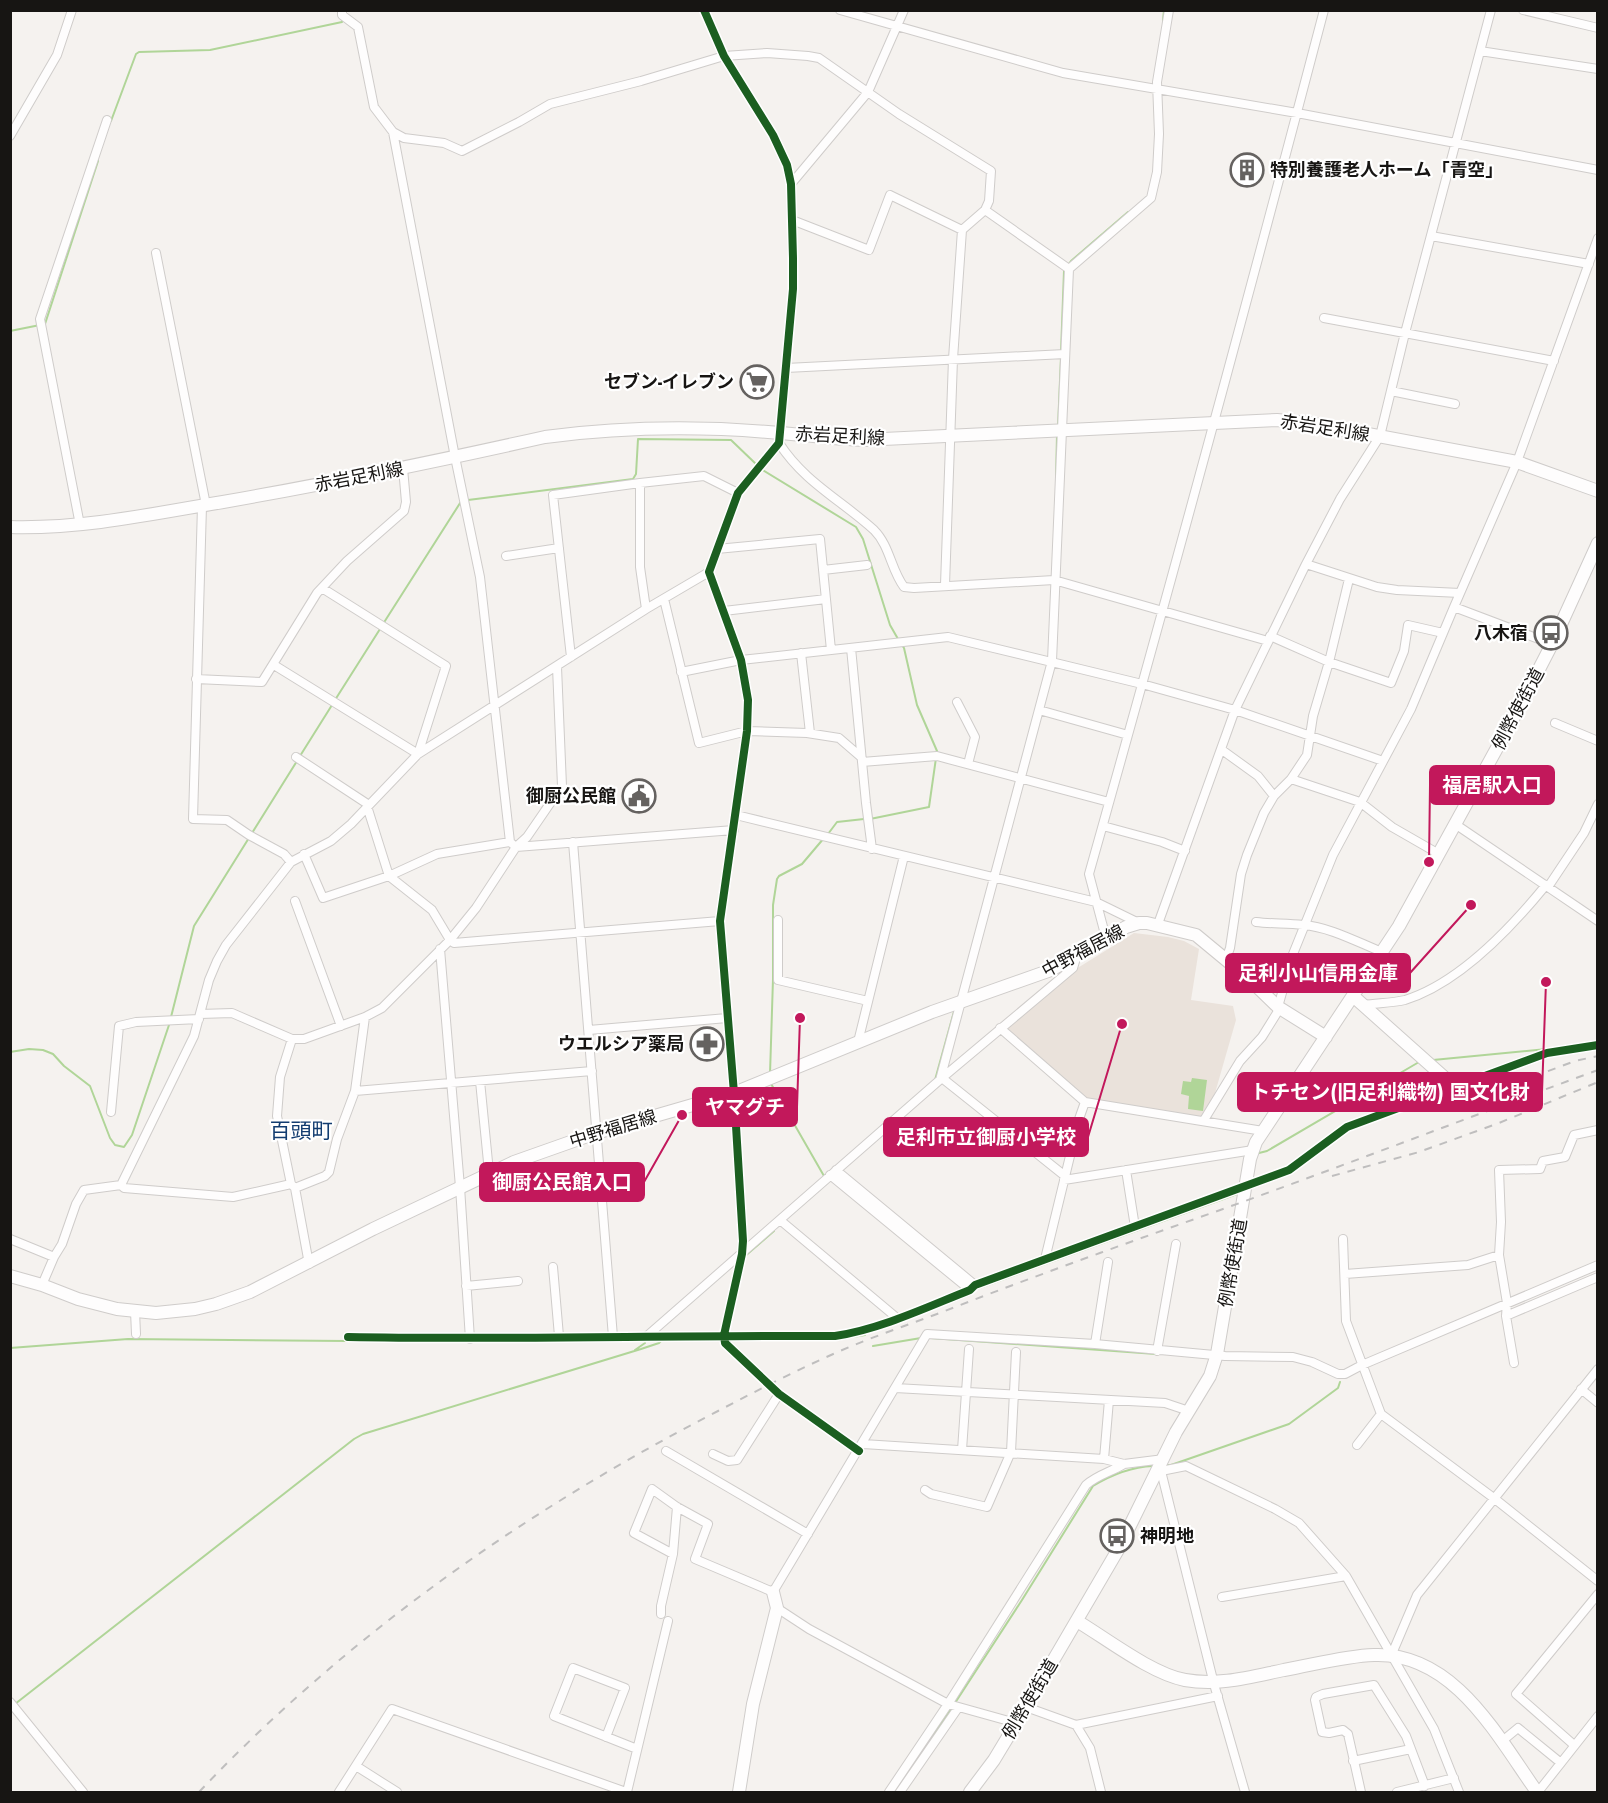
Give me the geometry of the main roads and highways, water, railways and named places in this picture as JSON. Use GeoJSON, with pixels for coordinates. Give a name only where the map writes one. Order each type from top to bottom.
{"type":"FeatureCollection","features":[{"type":"Feature","properties":{"kind":"main road","name":"赤岩足利線"},"geometry":{"type":"LineString","coordinates":[[10,526],[62,527],[204,505],[403,468],[544,437],[579,433],[707,429],[779,438],[863,440],[1277,420],[1309,423],[1517,462],[1598,491]]}},
{"type":"Feature","properties":{"kind":"main road","name":"例幣使街道"},"geometry":{"type":"LineString","coordinates":[[970,1792],[994,1760],[1077,1621],[1119,1548],[1189,1411],[1210,1377],[1217,1354],[1253,1150],[1263,1131],[1399,926],[1552,644],[1598,543]]}},
{"type":"Feature","properties":{"kind":"main road","name":"中野福居線"},"geometry":{"type":"LineString","coordinates":[[10,1276],[97,1305],[135,1311],[173,1312],[216,1304],[250,1292],[309,1264],[489,1172],[596,1133],[734,1093],[960,1001],[1051,970],[1076,958],[1126,927],[1139,923],[1158,924],[1196,935],[1279,1007],[1326,1037]]}},
{"type":"Feature","properties":{"kind":"main road"},"geometry":{"type":"LineString","coordinates":[[1353,996],[1455,1088]]}},
{"type":"Feature","properties":{"kind":"main road"},"geometry":{"type":"LineString","coordinates":[[740,1792],[753,1704],[777,1608],[773,1593]]}},
{"type":"Feature","properties":{"kind":"main road"},"geometry":{"type":"LineString","coordinates":[[1077,1621],[1163,1672],[1216,1690],[1344,1659],[1375,1655],[1408,1659],[1424,1665],[1449,1680],[1463,1692],[1537,1792]]}},
{"type":"Feature","properties":{"kind":"waterway"},"geometry":{"type":"LineString","coordinates":[[1163,20],[1164,10]]}},
{"type":"Feature","properties":{"kind":"waterway"},"geometry":{"type":"LineString","coordinates":[[111,121],[136,54],[139,52],[210,50],[342,22],[343,19]]}},
{"type":"Feature","properties":{"kind":"waterway"},"geometry":{"type":"LineString","coordinates":[[10,331],[45,324],[98,161]]}},
{"type":"Feature","properties":{"kind":"waterway"},"geometry":{"type":"LineString","coordinates":[[1061,352],[1064,271],[1071,261],[1128,212]]}},
{"type":"Feature","properties":{"kind":"waterway"},"geometry":{"type":"LineString","coordinates":[[1058,427],[1061,357]]}},
{"type":"Feature","properties":{"kind":"waterway"},"geometry":{"type":"LineString","coordinates":[[1056,478],[1057,435]]}},
{"type":"Feature","properties":{"kind":"waterway"},"geometry":{"type":"LineString","coordinates":[[468,500],[633,479],[636,474],[638,439],[731,440],[757,465]]}},
{"type":"Feature","properties":{"kind":"waterway"},"geometry":{"type":"LineString","coordinates":[[761,469],[856,527],[863,539],[890,625],[898,639]]}},
{"type":"Feature","properties":{"kind":"waterway"},"geometry":{"type":"LineString","coordinates":[[383,624],[462,500]]}},
{"type":"Feature","properties":{"kind":"waterway"},"geometry":{"type":"LineString","coordinates":[[335,700],[380,629]]}},
{"type":"Feature","properties":{"kind":"waterway"},"geometry":{"type":"LineString","coordinates":[[870,819],[929,807],[937,751],[917,705],[904,648],[901,644]]}},
{"type":"Feature","properties":{"kind":"waterway"},"geometry":{"type":"LineString","coordinates":[[300,756],[332,705]]}},
{"type":"Feature","properties":{"kind":"waterway"},"geometry":{"type":"LineString","coordinates":[[171,1017],[194,926],[297,761]]}},
{"type":"Feature","properties":{"kind":"waterway"},"geometry":{"type":"LineString","coordinates":[[828,834],[837,822],[864,819]]}},
{"type":"Feature","properties":{"kind":"waterway"},"geometry":{"type":"LineString","coordinates":[[770,1074],[773,905],[777,879],[802,864],[824,838]]}},
{"type":"Feature","properties":{"kind":"waterway"},"geometry":{"type":"LineString","coordinates":[[935,1080],[955,1008]]}},
{"type":"Feature","properties":{"kind":"waterway"},"geometry":{"type":"LineString","coordinates":[[10,1052],[29,1049],[43,1050],[53,1054],[64,1066],[90,1086],[110,1138],[115,1145],[124,1147],[132,1135],[170,1022]]}},
{"type":"Feature","properties":{"kind":"waterway"},"geometry":{"type":"LineString","coordinates":[[1433,1060],[1547,1049]]}},
{"type":"Feature","properties":{"kind":"waterway"},"geometry":{"type":"LineString","coordinates":[[1259,1153],[1267,1151],[1419,1062]]}},
{"type":"Feature","properties":{"kind":"waterway"},"geometry":{"type":"LineString","coordinates":[[770,1082],[824,1176]]}},
{"type":"Feature","properties":{"kind":"waterway"},"geometry":{"type":"LineString","coordinates":[[974,1290],[1237,1194]]}},
{"type":"Feature","properties":{"kind":"waterway"},"geometry":{"type":"LineString","coordinates":[[744,1257],[774,1231]]}},
{"type":"Feature","properties":{"kind":"waterway"},"geometry":{"type":"LineString","coordinates":[[805,1340],[834,1340],[865,1335]]}},
{"type":"Feature","properties":{"kind":"waterway"},"geometry":{"type":"LineString","coordinates":[[873,1346],[921,1338]]}},
{"type":"Feature","properties":{"kind":"waterway"},"geometry":{"type":"LineString","coordinates":[[931,1338],[1156,1354]]}},
{"type":"Feature","properties":{"kind":"waterway"},"geometry":{"type":"LineString","coordinates":[[10,1348],[128,1339],[346,1341]]}},
{"type":"Feature","properties":{"kind":"waterway"},"geometry":{"type":"LineString","coordinates":[[15,1704],[354,1439],[363,1434],[641,1349],[659,1343],[663,1339]]}},
{"type":"Feature","properties":{"kind":"waterway"},"geometry":{"type":"LineString","coordinates":[[635,1350],[645,1343]]}},
{"type":"Feature","properties":{"kind":"waterway"},"geometry":{"type":"LineString","coordinates":[[1165,1465],[1171,1465],[1289,1424],[1338,1388],[1340,1382]]}},
{"type":"Feature","properties":{"kind":"waterway"},"geometry":{"type":"LineString","coordinates":[[955,1703],[1093,1486],[1122,1472],[1153,1466]]}},
{"type":"Feature","properties":{"kind":"waterway"},"geometry":{"type":"LineString","coordinates":[[913,1765],[952,1708]]}},
{"type":"Feature","properties":{"kind":"railway"},"geometry":{"type":"LineString","coordinates":[[1503,1088],[1575,1061],[1598,1056]]}},
{"type":"Feature","properties":{"kind":"railway"},"geometry":{"type":"LineString","coordinates":[[199,1792],[316,1680],[442,1580],[577,1490],[647,1449],[748,1395],[876,1336],[1598,1070]]}},
{"type":"Feature","properties":{"kind":"railway"},"geometry":{"type":"LineString","coordinates":[[1332,1176],[1419,1152],[1499,1123],[1598,1082]]}},
{"type":"Feature","properties":{"kind":"place","name":"特別養護老人ホーム「青空」"},"geometry":{"type":"Point","coordinates":[1247,170]}},
{"type":"Feature","properties":{"kind":"place","name":"セブン-イレブン"},"geometry":{"type":"Point","coordinates":[757,382]}},
{"type":"Feature","properties":{"kind":"place","name":"八木宿"},"geometry":{"type":"Point","coordinates":[1551,633]}},
{"type":"Feature","properties":{"kind":"place","name":"御厨公民館"},"geometry":{"type":"Point","coordinates":[639,796]}},
{"type":"Feature","properties":{"kind":"place","name":"福居駅入口"},"geometry":{"type":"Point","coordinates":[1429,862]}},
{"type":"Feature","properties":{"kind":"place","name":"足利小山信用金庫"},"geometry":{"type":"Point","coordinates":[1471,905]}},
{"type":"Feature","properties":{"kind":"place","name":"トチセン(旧足利織物) 国文化財"},"geometry":{"type":"Point","coordinates":[1546,982]}},
{"type":"Feature","properties":{"kind":"place","name":"ヤマグチ"},"geometry":{"type":"Point","coordinates":[800,1018]}},
{"type":"Feature","properties":{"kind":"place","name":"足利市立御厨小学校"},"geometry":{"type":"Point","coordinates":[1122,1024]}},
{"type":"Feature","properties":{"kind":"place","name":"ウエルシア薬局"},"geometry":{"type":"Point","coordinates":[707,1044]}},
{"type":"Feature","properties":{"kind":"place","name":"御厨公民館入口"},"geometry":{"type":"Point","coordinates":[682,1115]}},
{"type":"Feature","properties":{"kind":"place","name":"神明地"},"geometry":{"type":"Point","coordinates":[1117,1536]}},
{"type":"Feature","properties":{"kind":"district","name":"百頭町"},"geometry":{"type":"Point","coordinates":[301,1131]}}]}
